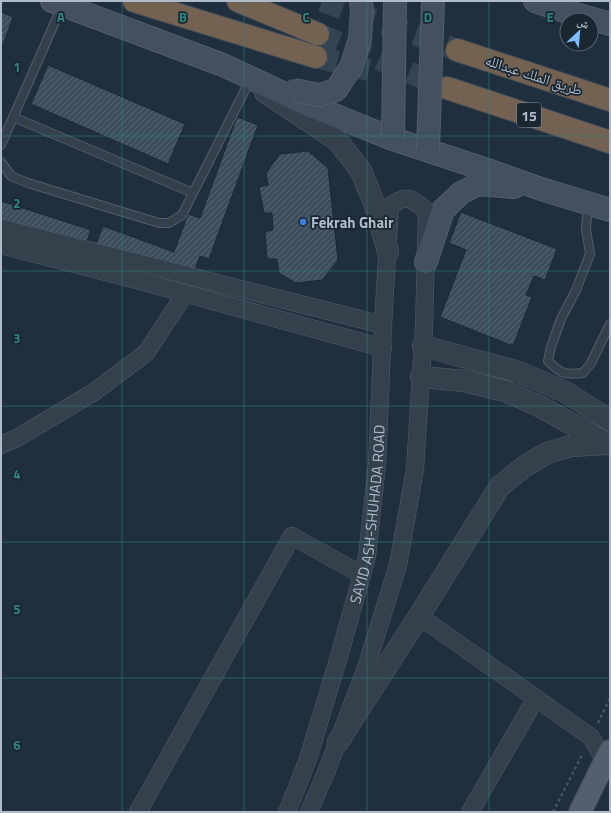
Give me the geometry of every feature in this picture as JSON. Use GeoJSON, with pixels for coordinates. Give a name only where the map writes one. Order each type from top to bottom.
{"type":"FeatureCollection","features":[{"type":"Feature","properties":{"kind":"highway"},"geometry":{"type":"LineString","coordinates":[[134,1],[316,57]]}},
{"type":"Feature","properties":{"kind":"highway"},"geometry":{"type":"LineString","coordinates":[[238,1],[318,34]]}},
{"type":"Feature","properties":{"kind":"highway","name":"طريق الملك عبدالله"},"geometry":{"type":"LineString","coordinates":[[458,50],[610,100]]}},
{"type":"Feature","properties":{"kind":"highway","name":"15"},"geometry":{"type":"LineString","coordinates":[[447,88],[610,142]]}},
{"type":"Feature","properties":{"kind":"main road"},"geometry":{"type":"LineString","coordinates":[[57,3],[294,90],[320,95],[336,90],[351,67],[360,39],[362,11],[361,1]]}},
{"type":"Feature","properties":{"kind":"main road"},"geometry":{"type":"LineString","coordinates":[[393,139],[395,1]]}},
{"type":"Feature","properties":{"kind":"main road"},"geometry":{"type":"LineString","coordinates":[[428,150],[433,1]]}},
{"type":"Feature","properties":{"kind":"main road"},"geometry":{"type":"LineString","coordinates":[[535,1],[610,24]]}},
{"type":"Feature","properties":{"kind":"main road"},"geometry":{"type":"LineString","coordinates":[[599,24],[610,29]]}},
{"type":"Feature","properties":{"kind":"main road"},"geometry":{"type":"LineString","coordinates":[[223,65],[306,104],[393,139],[541,189],[610,210]]}},
{"type":"Feature","properties":{"kind":"main road"},"geometry":{"type":"LineString","coordinates":[[426,262],[443,210],[461,193],[478,184],[541,189],[610,202]]}},
{"type":"Feature","properties":{"kind":"main road"},"geometry":{"type":"LineString","coordinates":[[580,812],[608,756]]}},
{"type":"Feature","properties":{"kind":"street"},"geometry":{"type":"LineString","coordinates":[[223,65],[337,140],[361,170],[374,203],[388,252]]}},
{"type":"Feature","properties":{"kind":"street","name":"SAYID ASH-SHUHADA ROAD"},"geometry":{"type":"LineString","coordinates":[[287,812],[307,762],[367,557],[377,464],[390,206],[399,199],[408,198],[427,211],[426,262]]}},
{"type":"Feature","properties":{"kind":"street"},"geometry":{"type":"LineString","coordinates":[[1,228],[383,325]]}},
{"type":"Feature","properties":{"kind":"street"},"geometry":{"type":"LineString","coordinates":[[1,244],[383,348]]}},
{"type":"Feature","properties":{"kind":"street"},"geometry":{"type":"LineString","coordinates":[[308,812],[327,770],[365,671],[398,565],[415,469],[423,346],[426,262]]}},
{"type":"Feature","properties":{"kind":"street"},"geometry":{"type":"LineString","coordinates":[[1,446],[94,392],[146,353],[184,294]]}},
{"type":"Feature","properties":{"kind":"street"},"geometry":{"type":"LineString","coordinates":[[423,346],[519,372],[565,392],[610,420]]}},
{"type":"Feature","properties":{"kind":"street"},"geometry":{"type":"LineString","coordinates":[[421,377],[464,381],[505,391],[541,407],[608,445]]}},
{"type":"Feature","properties":{"kind":"street"},"geometry":{"type":"LineString","coordinates":[[338,742],[500,486],[525,466],[547,453],[571,446],[608,445]]}},
{"type":"Feature","properties":{"kind":"street"},"geometry":{"type":"LineString","coordinates":[[138,812],[292,536],[362,575]]}},
{"type":"Feature","properties":{"kind":"street"},"geometry":{"type":"LineString","coordinates":[[419,616],[591,737],[608,756]]}},
{"type":"Feature","properties":{"kind":"street"},"geometry":{"type":"LineString","coordinates":[[470,812],[536,698]]}},
{"type":"Feature","properties":{"kind":"lane"},"geometry":{"type":"LineString","coordinates":[[1,145],[57,3]]}},
{"type":"Feature","properties":{"kind":"lane"},"geometry":{"type":"LineString","coordinates":[[1,162],[11,176],[28,184],[159,223],[169,223],[182,215],[249,82]]}},
{"type":"Feature","properties":{"kind":"lane"},"geometry":{"type":"LineString","coordinates":[[13,117],[193,193]]}},
{"type":"Feature","properties":{"kind":"lane"},"geometry":{"type":"LineString","coordinates":[[588,203],[586,229],[590,254],[576,290],[561,319],[551,347],[548,361],[558,371],[569,375],[583,374],[591,363],[610,324]]}},
{"type":"Feature","properties":{"kind":"building"},"geometry":{"type":"Polygon","coordinates":[[[1,12],[13,17],[1,50],[1,12]]]}},
{"type":"Feature","properties":{"kind":"building"},"geometry":{"type":"Polygon","coordinates":[[[48,65],[185,124],[168,164],[31,104],[48,65]]]}},
{"type":"Feature","properties":{"kind":"building"},"geometry":{"type":"Polygon","coordinates":[[[237,117],[258,125],[209,259],[200,256],[191,279],[96,244],[103,226],[174,252],[188,214],[200,218],[237,117]]]}},
{"type":"Feature","properties":{"kind":"building","name":"Fekrah Ghair"},"geometry":{"type":"Polygon","coordinates":[[[308,151],[328,168],[338,260],[322,280],[296,283],[279,273],[277,259],[267,259],[265,232],[273,230],[272,213],[264,213],[259,187],[268,185],[266,173],[280,154],[308,151]]]}},
{"type":"Feature","properties":{"kind":"building"},"geometry":{"type":"Polygon","coordinates":[[[1,201],[91,230],[84,249],[1,222],[1,201]]]}},
{"type":"Feature","properties":{"kind":"building"},"geometry":{"type":"Polygon","coordinates":[[[461,212],[557,249],[545,280],[534,276],[526,295],[532,297],[513,346],[440,317],[466,250],[449,243],[461,212]]]}},
{"type":"Feature","properties":{"kind":"tunnel"},"geometry":{"type":"LineString","coordinates":[[322,1],[457,50]]}},
{"type":"Feature","properties":{"kind":"tunnel"},"geometry":{"type":"LineString","coordinates":[[318,34],[446,88]]}},
{"type":"Feature","properties":{"kind":"tunnel"},"geometry":{"type":"LineString","coordinates":[[316,57],[369,70]]}},
{"type":"Feature","properties":{"kind":"place","name":"Fekrah Ghair"},"geometry":{"type":"Point","coordinates":[303,222]}}]}
